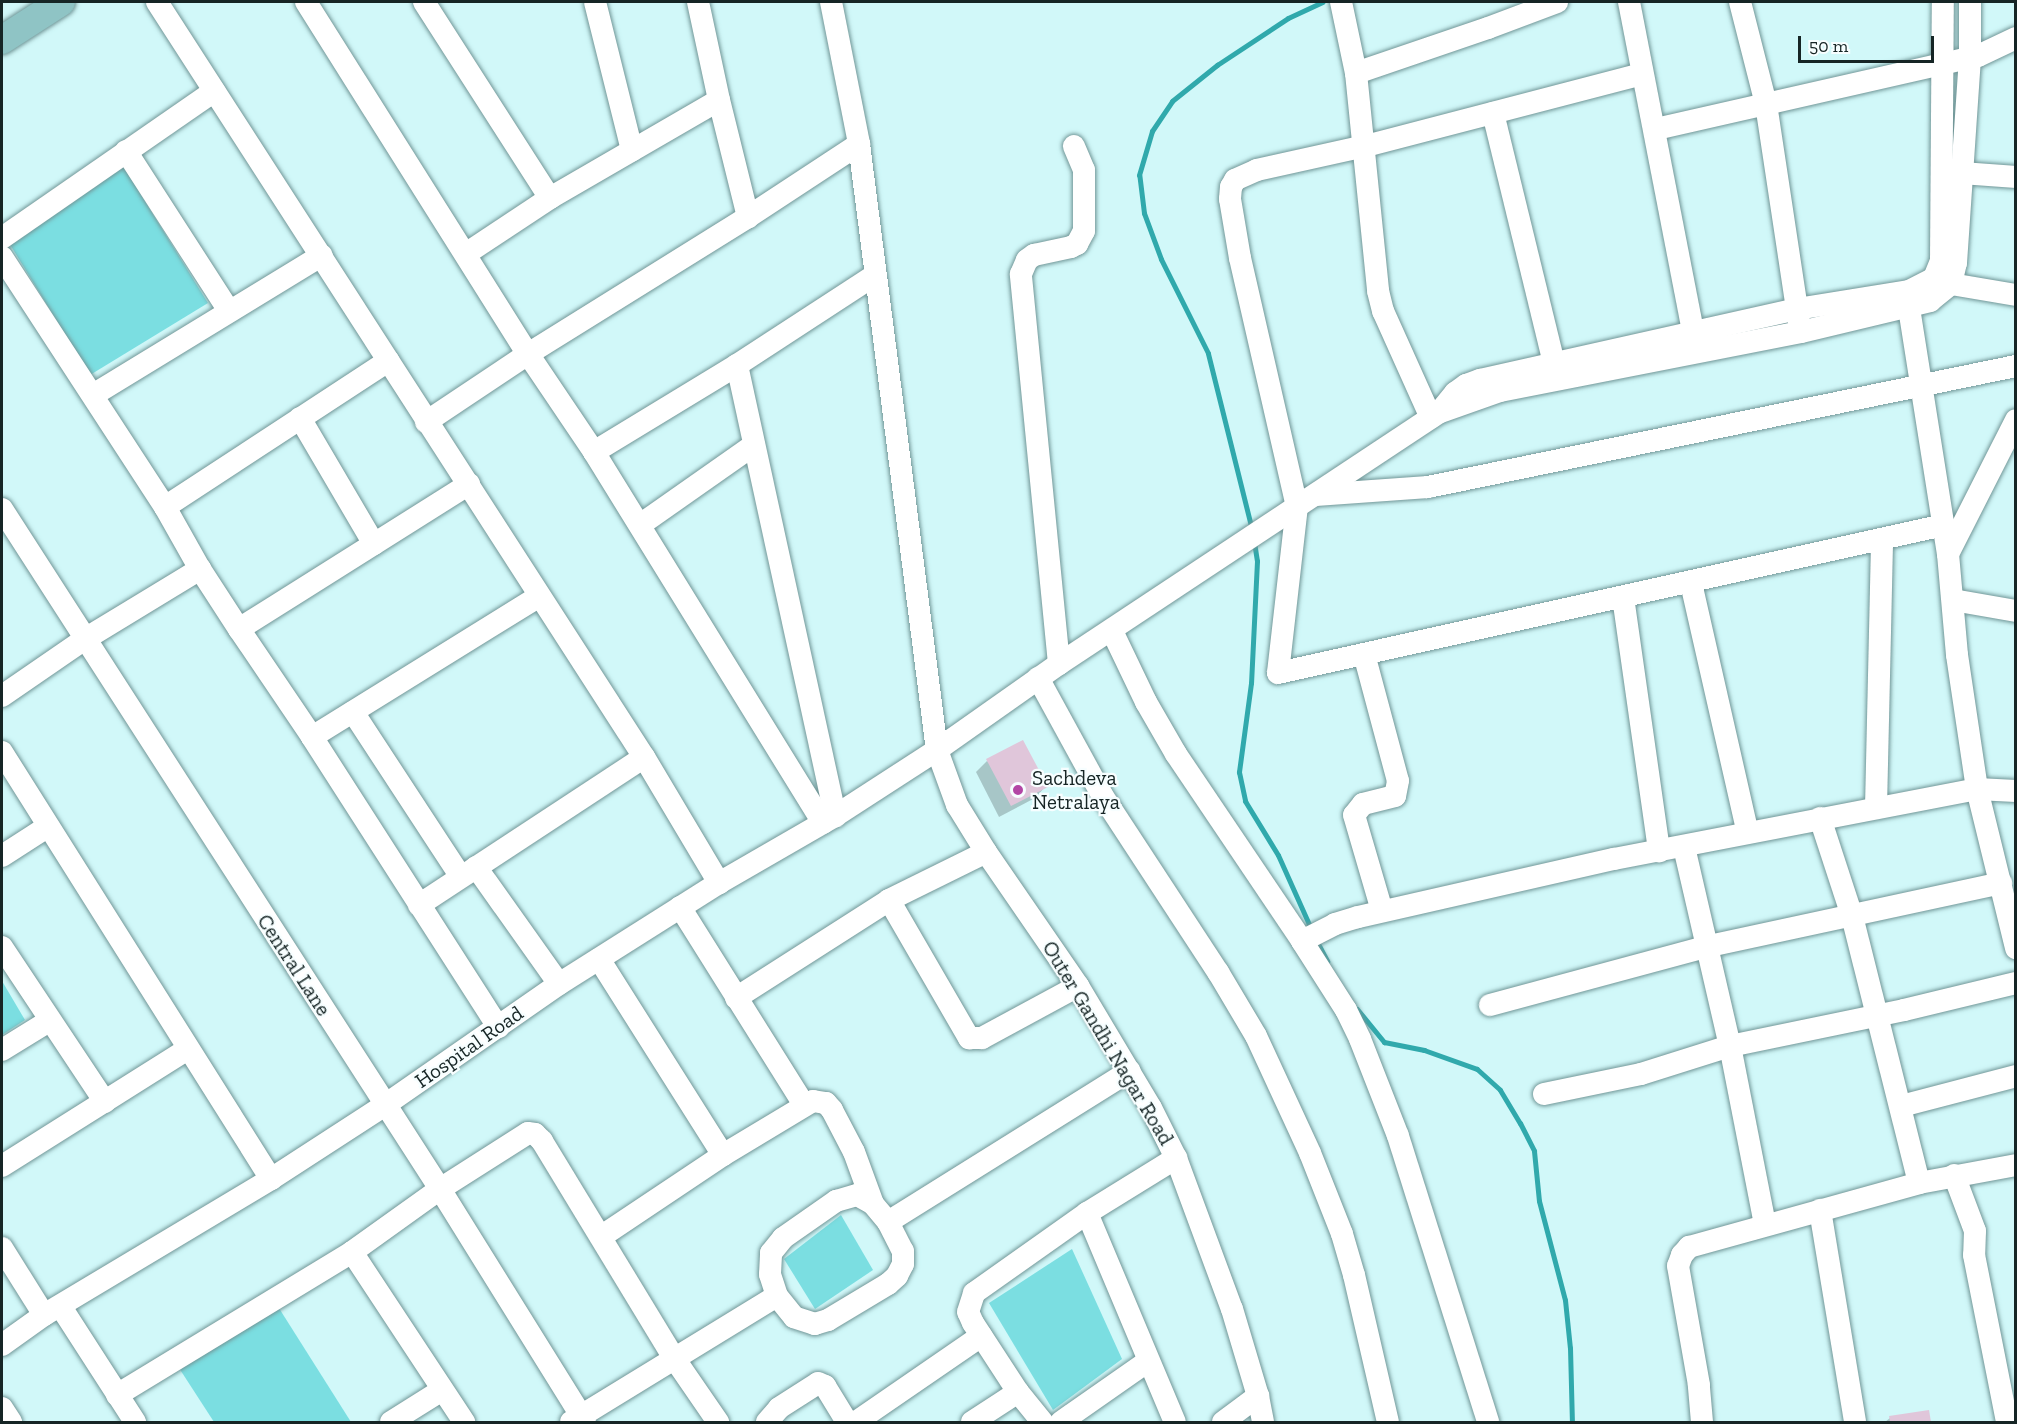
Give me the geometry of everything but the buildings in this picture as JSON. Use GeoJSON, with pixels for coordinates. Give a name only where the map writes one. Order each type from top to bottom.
{"type":"FeatureCollection","features":[{"type":"Feature","properties":{"kind":"main road"},"geometry":{"type":"LineString","coordinates":[[2,40],[61,2]]}},
{"type":"Feature","properties":{"kind":"street"},"geometry":{"type":"LineString","coordinates":[[157,2],[644,757],[719,883]]}},
{"type":"Feature","properties":{"kind":"street"},"geometry":{"type":"LineString","coordinates":[[424,2],[550,198]]}},
{"type":"Feature","properties":{"kind":"street"},"geometry":{"type":"LineString","coordinates":[[595,2],[632,150]]}},
{"type":"Feature","properties":{"kind":"street"},"geometry":{"type":"LineString","coordinates":[[698,2],[748,217]]}},
{"type":"Feature","properties":{"kind":"street","name":"Outer Gandhi Nagar Road"},"geometry":{"type":"LineString","coordinates":[[831,2],[859,144],[937,750],[957,805],[986,852],[1078,986],[1130,1071],[1176,1158],[1232,1309],[1258,1396],[1263,1422]]}},
{"type":"Feature","properties":{"kind":"street"},"geometry":{"type":"LineString","coordinates":[[1341,2],[1356,73],[1378,291],[1383,311],[1434,416]]}},
{"type":"Feature","properties":{"kind":"street"},"geometry":{"type":"LineString","coordinates":[[1356,73],[1557,2]]}},
{"type":"Feature","properties":{"kind":"street"},"geometry":{"type":"LineString","coordinates":[[1629,2],[1642,74],[1656,129],[1693,332]]}},
{"type":"Feature","properties":{"kind":"street"},"geometry":{"type":"LineString","coordinates":[[1740,2],[1766,104],[1801,332]]}},
{"type":"Feature","properties":{"kind":"street"},"geometry":{"type":"LineString","coordinates":[[1943,2],[1941,261],[1943,281]]}},
{"type":"Feature","properties":{"kind":"street"},"geometry":{"type":"LineString","coordinates":[[1434,416],[1500,391],[1801,332],[1909,300],[1943,281],[1956,263],[1962,173],[1974,57],[1970,2]]}},
{"type":"Feature","properties":{"kind":"street"},"geometry":{"type":"LineString","coordinates":[[316,5],[528,354],[594,452],[829,819]]}},
{"type":"Feature","properties":{"kind":"street"},"geometry":{"type":"LineString","coordinates":[[1974,57],[2016,38]]}},
{"type":"Feature","properties":{"kind":"street"},"geometry":{"type":"LineString","coordinates":[[1656,129],[1974,57],[2016,58]]}},
{"type":"Feature","properties":{"kind":"street"},"geometry":{"type":"LineString","coordinates":[[1642,74],[1365,146],[1243,174],[1231,187],[1230,199],[1240,258],[1297,506],[1278,673],[1944,525]]}},
{"type":"Feature","properties":{"kind":"street"},"geometry":{"type":"LineString","coordinates":[[2,238],[214,91]]}},
{"type":"Feature","properties":{"kind":"street"},"geometry":{"type":"LineString","coordinates":[[467,253],[550,198],[719,100]]}},
{"type":"Feature","properties":{"kind":"street"},"geometry":{"type":"LineString","coordinates":[[1493,113],[1554,364]]}},
{"type":"Feature","properties":{"kind":"street"},"geometry":{"type":"LineString","coordinates":[[426,422],[528,354],[748,217],[859,144]]}},
{"type":"Feature","properties":{"kind":"street"},"geometry":{"type":"LineString","coordinates":[[1059,664],[1021,274],[1027,260],[1034,255],[1071,247],[1077,244],[1084,231],[1084,170],[1074,146]]}},
{"type":"Feature","properties":{"kind":"street"},"geometry":{"type":"LineString","coordinates":[[126,152],[229,311]]}},
{"type":"Feature","properties":{"kind":"street"},"geometry":{"type":"LineString","coordinates":[[1962,173],[2016,177]]}},
{"type":"Feature","properties":{"kind":"street"},"geometry":{"type":"LineString","coordinates":[[93,395],[322,255]]}},
{"type":"Feature","properties":{"kind":"street"},"geometry":{"type":"LineString","coordinates":[[2,257],[165,507],[200,569],[312,737],[498,1027]]}},
{"type":"Feature","properties":{"kind":"street"},"geometry":{"type":"LineString","coordinates":[[594,452],[737,365],[875,275]]}},
{"type":"Feature","properties":{"kind":"street"},"geometry":{"type":"LineString","coordinates":[[1943,281],[2016,295]]}},
{"type":"Feature","properties":{"kind":"street"},"geometry":{"type":"LineString","coordinates":[[1434,416],[1455,393],[1466,385],[1797,309],[1909,300]]}},
{"type":"Feature","properties":{"kind":"street"},"geometry":{"type":"LineString","coordinates":[[1909,300],[1944,525],[1957,655],[1977,789],[2015,940]]}},
{"type":"Feature","properties":{"kind":"street"},"geometry":{"type":"LineString","coordinates":[[165,507],[388,361]]}},
{"type":"Feature","properties":{"kind":"street"},"geometry":{"type":"LineString","coordinates":[[737,365],[829,819]]}},
{"type":"Feature","properties":{"kind":"street"},"geometry":{"type":"LineString","coordinates":[[1297,506],[1428,487],[2016,366]]}},
{"type":"Feature","properties":{"kind":"street","name":"Hospital Road"},"geometry":{"type":"LineString","coordinates":[[2,1345],[53,1311],[271,1179],[384,1105],[558,984],[719,883],[829,819],[937,750],[1038,678],[1434,416]]}},
{"type":"Feature","properties":{"kind":"street"},"geometry":{"type":"LineString","coordinates":[[300,418],[375,544]]}},
{"type":"Feature","properties":{"kind":"street"},"geometry":{"type":"LineString","coordinates":[[1948,554],[2016,420]]}},
{"type":"Feature","properties":{"kind":"street"},"geometry":{"type":"LineString","coordinates":[[640,525],[754,445]]}},
{"type":"Feature","properties":{"kind":"street"},"geometry":{"type":"LineString","coordinates":[[239,629],[469,484]]}},
{"type":"Feature","properties":{"kind":"street","name":"Central Lane"},"geometry":{"type":"LineString","coordinates":[[2,509],[440,1189],[579,1420]]}},
{"type":"Feature","properties":{"kind":"street"},"geometry":{"type":"LineString","coordinates":[[1876,808],[1882,539]]}},
{"type":"Feature","properties":{"kind":"street"},"geometry":{"type":"LineString","coordinates":[[2,696],[86,639],[200,569]]}},
{"type":"Feature","properties":{"kind":"street"},"geometry":{"type":"LineString","coordinates":[[1691,583],[1748,833]]}},
{"type":"Feature","properties":{"kind":"street"},"geometry":{"type":"LineString","coordinates":[[312,737],[539,596]]}},
{"type":"Feature","properties":{"kind":"street"},"geometry":{"type":"LineString","coordinates":[[1623,597],[1659,851]]}},
{"type":"Feature","properties":{"kind":"street"},"geometry":{"type":"LineString","coordinates":[[1953,600],[2016,611]]}},
{"type":"Feature","properties":{"kind":"street"},"geometry":{"type":"LineString","coordinates":[[1112,631],[1146,702],[1176,754],[1306,939],[1346,1010],[1386,1100],[1488,1422]]}},
{"type":"Feature","properties":{"kind":"street"},"geometry":{"type":"LineString","coordinates":[[1365,654],[1398,781],[1395,796],[1363,804],[1354,815],[1382,911]]}},
{"type":"Feature","properties":{"kind":"street"},"geometry":{"type":"LineString","coordinates":[[1038,678],[1102,795],[1218,972],[1256,1036],[1310,1154],[1342,1234],[1354,1275],[1388,1422]]}},
{"type":"Feature","properties":{"kind":"street"},"geometry":{"type":"LineString","coordinates":[[352,712],[468,872],[558,984]]}},
{"type":"Feature","properties":{"kind":"street"},"geometry":{"type":"LineString","coordinates":[[2,752],[47,827],[271,1179]]}},
{"type":"Feature","properties":{"kind":"street"},"geometry":{"type":"LineString","coordinates":[[419,905],[644,757]]}},
{"type":"Feature","properties":{"kind":"street"},"geometry":{"type":"LineString","coordinates":[[1306,939],[1335,924],[1382,911],[1659,851],[1977,789],[2016,791]]}},
{"type":"Feature","properties":{"kind":"street"},"geometry":{"type":"LineString","coordinates":[[1820,818],[1852,916],[1919,1183]]}},
{"type":"Feature","properties":{"kind":"street"},"geometry":{"type":"LineString","coordinates":[[2,856],[47,827]]}},
{"type":"Feature","properties":{"kind":"street"},"geometry":{"type":"LineString","coordinates":[[1683,847],[1730,1046],[1765,1225]]}},
{"type":"Feature","properties":{"kind":"street"},"geometry":{"type":"LineString","coordinates":[[736,998],[889,900],[986,852]]}},
{"type":"Feature","properties":{"kind":"street"},"geometry":{"type":"LineString","coordinates":[[1490,1005],[1705,947],[2001,883]]}},
{"type":"Feature","properties":{"kind":"street"},"geometry":{"type":"LineString","coordinates":[[889,900],[969,1038],[975,1040],[982,1038],[1078,986]]}},
{"type":"Feature","properties":{"kind":"street"},"geometry":{"type":"LineString","coordinates":[[680,907],[804,1105]]}},
{"type":"Feature","properties":{"kind":"street"},"geometry":{"type":"LineString","coordinates":[[2,947],[105,1101]]}},
{"type":"Feature","properties":{"kind":"street"},"geometry":{"type":"LineString","coordinates":[[599,959],[723,1155]]}},
{"type":"Feature","properties":{"kind":"street"},"geometry":{"type":"LineString","coordinates":[[1544,1094],[1641,1074],[1730,1046],[1876,1016],[2016,983]]}},
{"type":"Feature","properties":{"kind":"street"},"geometry":{"type":"LineString","coordinates":[[2,1050],[49,1020]]}},
{"type":"Feature","properties":{"kind":"street"},"geometry":{"type":"LineString","coordinates":[[2,1166],[188,1049]]}},
{"type":"Feature","properties":{"kind":"street"},"geometry":{"type":"LineString","coordinates":[[888,1222],[1130,1071]]}},
{"type":"Feature","properties":{"kind":"street"},"geometry":{"type":"LineString","coordinates":[[1901,1106],[2016,1076]]}},
{"type":"Feature","properties":{"kind":"street"},"geometry":{"type":"LineString","coordinates":[[602,1236],[723,1155],[804,1105],[819,1100],[832,1110],[854,1152],[873,1204],[888,1222],[903,1251],[903,1264],[888,1284],[828,1320],[815,1324],[794,1317],[777,1296],[770,1265],[771,1252],[783,1238],[836,1201],[857,1196],[873,1204]]}},
{"type":"Feature","properties":{"kind":"street"},"geometry":{"type":"LineString","coordinates":[[117,1395],[352,1252],[440,1189],[528,1133],[535,1134],[602,1236],[674,1358],[718,1422]]}},
{"type":"Feature","properties":{"kind":"street"},"geometry":{"type":"LineString","coordinates":[[1042,1422],[1018,1392],[968,1312],[974,1293],[1087,1213],[1176,1158]]}},
{"type":"Feature","properties":{"kind":"street"},"geometry":{"type":"LineString","coordinates":[[1702,1422],[1699,1385],[1678,1266],[1689,1247],[1919,1183],[2016,1165]]}},
{"type":"Feature","properties":{"kind":"street"},"geometry":{"type":"LineString","coordinates":[[1954,1175],[1975,1231],[1974,1255],[2007,1422]]}},
{"type":"Feature","properties":{"kind":"street"},"geometry":{"type":"LineString","coordinates":[[1820,1210],[1855,1422]]}},
{"type":"Feature","properties":{"kind":"street"},"geometry":{"type":"LineString","coordinates":[[1087,1213],[1175,1422]]}},
{"type":"Feature","properties":{"kind":"street"},"geometry":{"type":"LineString","coordinates":[[2,1248],[53,1311],[135,1422]]}},
{"type":"Feature","properties":{"kind":"street"},"geometry":{"type":"LineString","coordinates":[[352,1252],[464,1422]]}},
{"type":"Feature","properties":{"kind":"street"},"geometry":{"type":"LineString","coordinates":[[579,1420],[674,1358],[777,1296]]}},
{"type":"Feature","properties":{"kind":"street"},"geometry":{"type":"LineString","coordinates":[[856,1422],[981,1335]]}},
{"type":"Feature","properties":{"kind":"street"},"geometry":{"type":"LineString","coordinates":[[1061,1422],[1148,1361]]}},
{"type":"Feature","properties":{"kind":"street"},"geometry":{"type":"LineString","coordinates":[[767,1422],[779,1407],[818,1383],[825,1386],[847,1422]]}},
{"type":"Feature","properties":{"kind":"street"},"geometry":{"type":"LineString","coordinates":[[391,1422],[442,1390]]}},
{"type":"Feature","properties":{"kind":"street"},"geometry":{"type":"LineString","coordinates":[[972,1422],[1018,1392]]}},
{"type":"Feature","properties":{"kind":"street"},"geometry":{"type":"LineString","coordinates":[[1223,1422],[1258,1396]]}},
{"type":"Feature","properties":{"kind":"street"},"geometry":{"type":"LineString","coordinates":[[2,1408],[11,1422]]}},
{"type":"Feature","properties":{"kind":"shaded area"},"geometry":{"type":"Polygon","coordinates":[[[123,166],[208,303],[90,375],[6,238],[123,166]]]}},
{"type":"Feature","properties":{"kind":"shaded area"},"geometry":{"type":"Polygon","coordinates":[[[2,981],[25,1020],[2,1035],[2,981]]]}},
{"type":"Feature","properties":{"kind":"shaded area"},"geometry":{"type":"Polygon","coordinates":[[[841,1215],[873,1270],[815,1309],[784,1259],[841,1215]]]}},
{"type":"Feature","properties":{"kind":"shaded area"},"geometry":{"type":"Polygon","coordinates":[[[1072,1249],[1122,1359],[1053,1410],[989,1303],[1072,1249]]]}},
{"type":"Feature","properties":{"kind":"shaded area"},"geometry":{"type":"Polygon","coordinates":[[[277,1305],[351,1422],[214,1422],[179,1368],[277,1305]]]}},
{"type":"Feature","properties":{"kind":"waterway"},"geometry":{"type":"LineString","coordinates":[[1252,530],[1208,353],[1161,259],[1144,213],[1139,175],[1152,131],[1172,101],[1217,65],[1288,18],[1322,2]]}},
{"type":"Feature","properties":{"kind":"waterway"},"geometry":{"type":"LineString","coordinates":[[1254,542],[1257,561],[1251,683],[1239,772],[1245,801],[1278,855],[1312,931]]}},
{"type":"Feature","properties":{"kind":"waterway"},"geometry":{"type":"LineString","coordinates":[[1316,940],[1327,961]]}},
{"type":"Feature","properties":{"kind":"waterway"},"geometry":{"type":"LineString","coordinates":[[1357,1009],[1384,1042],[1424,1050],[1477,1069],[1500,1090],[1520,1123],[1534,1151],[1539,1201],[1565,1300],[1570,1348],[1572,1422]]}},
{"type":"Feature","properties":{"kind":"place","name":"Sachdeva Netralaya"},"geometry":{"type":"Point","coordinates":[1018,790]}}]}
